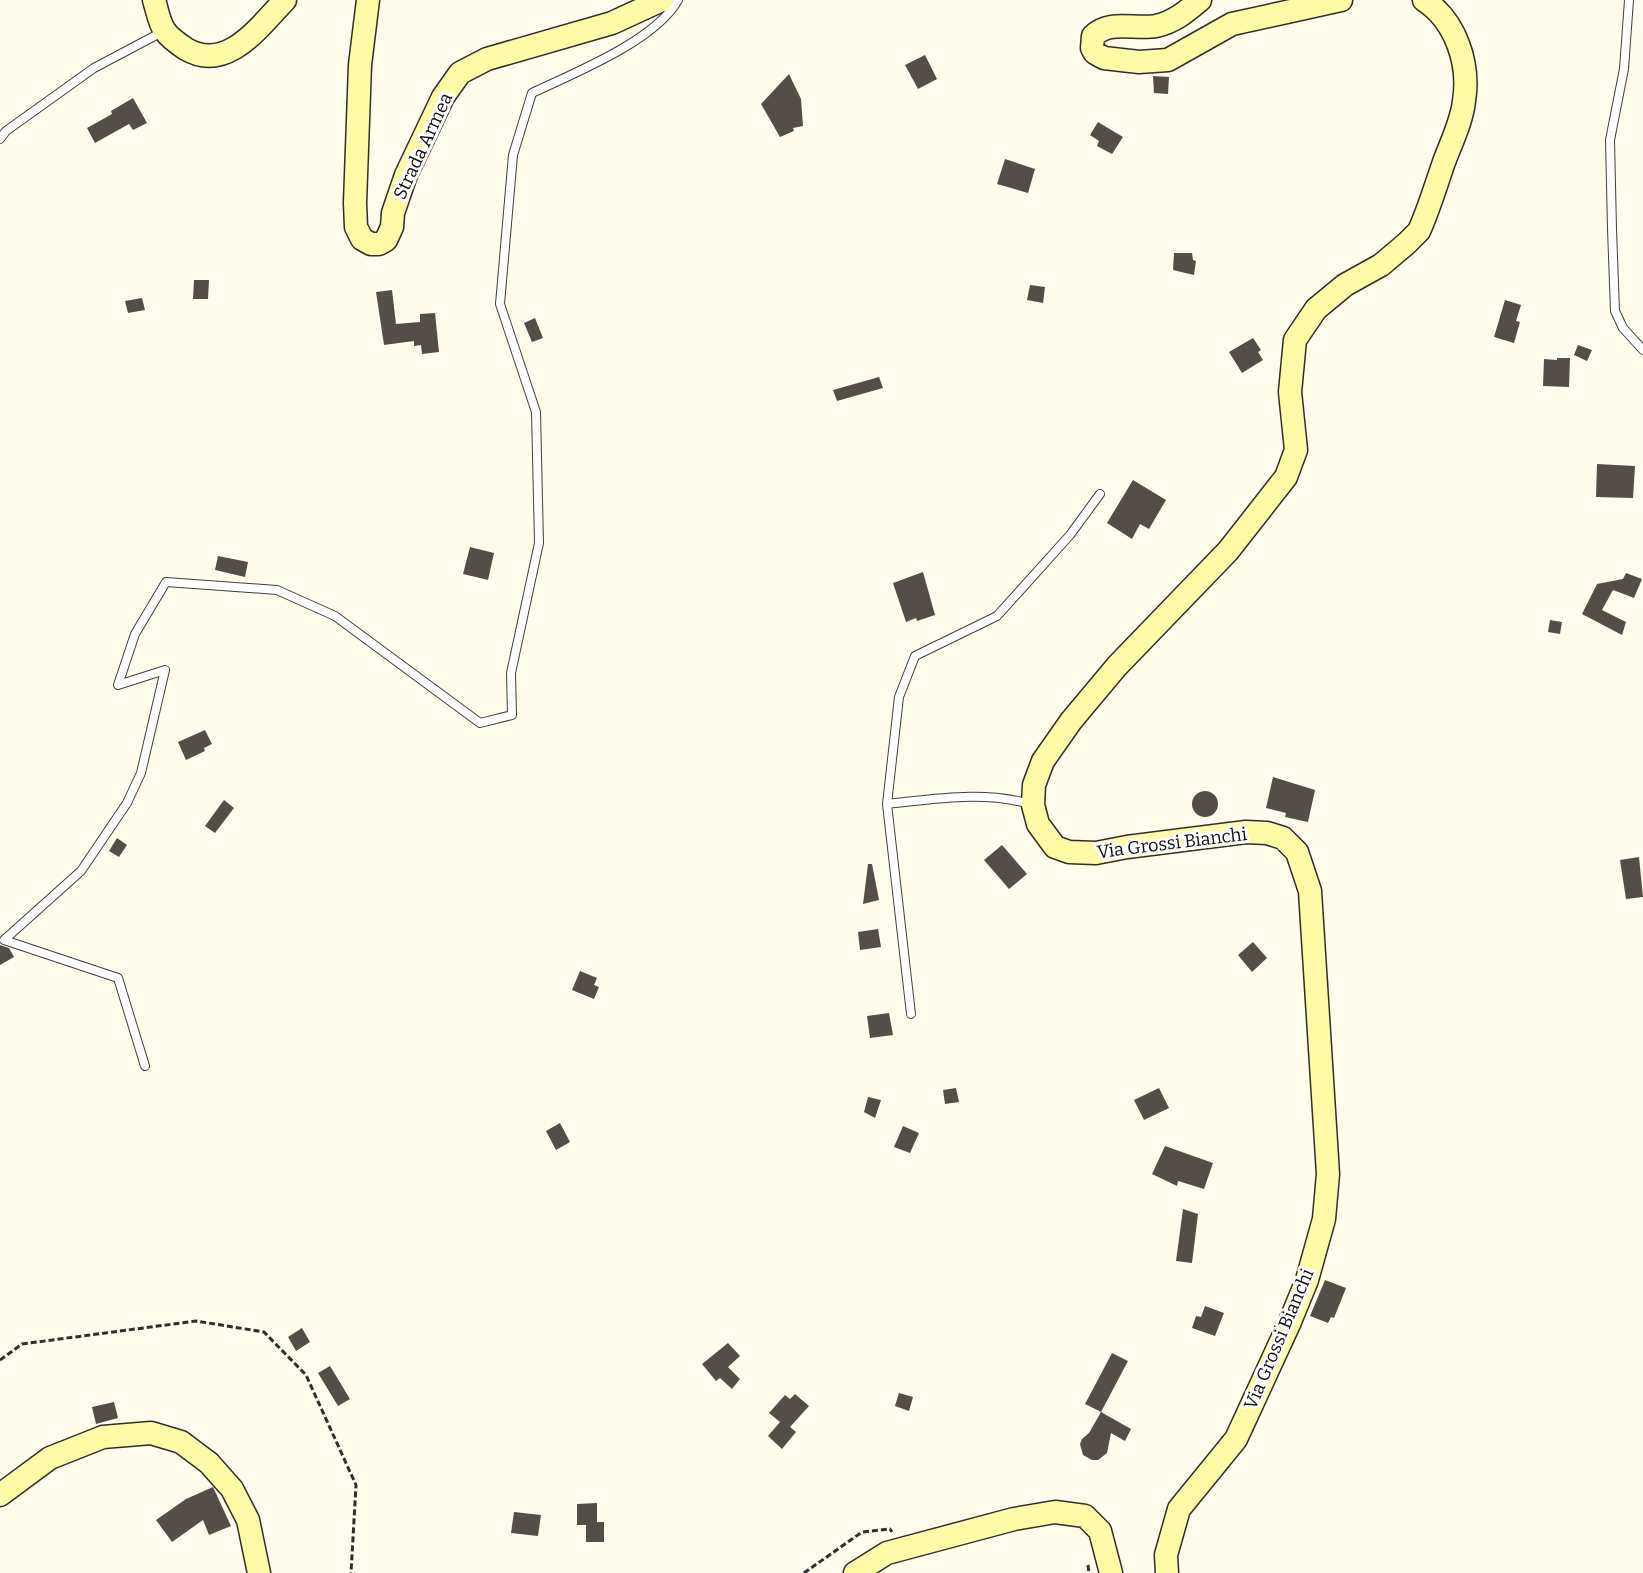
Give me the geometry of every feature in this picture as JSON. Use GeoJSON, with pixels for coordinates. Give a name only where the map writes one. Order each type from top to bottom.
{"type":"FeatureCollection","features":[{"type":"Feature","properties":{"kind":"main road"},"geometry":{"type":"LineString","coordinates":[[154,0],[165,31],[184,48],[199,56],[216,57],[236,48],[285,0]]}},
{"type":"Feature","properties":{"kind":"main road","name":"Strada Armea"},"geometry":{"type":"LineString","coordinates":[[368,0],[360,65],[355,203],[356,227],[362,239],[371,244],[379,244],[386,240],[406,175],[443,97],[460,73],[487,59],[612,23],[662,0]]}},
{"type":"Feature","properties":{"kind":"main road"},"geometry":{"type":"LineString","coordinates":[[1200,0],[1178,19],[1157,26],[1134,28],[1115,25],[1102,29],[1093,36],[1092,48],[1104,58],[1139,62],[1168,60],[1232,24],[1341,0]]}},
{"type":"Feature","properties":{"kind":"main road","name":"Via Grossi Bianchi"},"geometry":{"type":"LineString","coordinates":[[1167,1573],[1166,1555],[1179,1509],[1236,1439],[1307,1280],[1324,1219],[1328,1174],[1310,891],[1297,852],[1283,838],[1267,833],[1246,832],[1139,845],[1096,853],[1070,852],[1056,847],[1038,824],[1033,805],[1034,786],[1043,761],[1071,721],[1117,666],[1228,551],[1286,477],[1296,450],[1290,392],[1295,340],[1316,309],[1345,285],[1381,265],[1419,231],[1464,102],[1465,72],[1456,38],[1442,16],[1424,0]]}},
{"type":"Feature","properties":{"kind":"main road"},"geometry":{"type":"LineString","coordinates":[[0,1495],[50,1458],[103,1437],[151,1433],[181,1442],[209,1462],[232,1489],[248,1520],[260,1573]]}},
{"type":"Feature","properties":{"kind":"main road"},"geometry":{"type":"LineString","coordinates":[[855,1573],[887,1553],[1014,1519],[1055,1512],[1085,1516],[1100,1531],[1111,1573]]}},
{"type":"Feature","properties":{"kind":"lane"},"geometry":{"type":"LineString","coordinates":[[145,1066],[118,978],[4,940],[81,871],[127,803],[141,772],[165,670],[118,685],[135,634],[166,582],[277,590],[335,616],[480,723],[512,715],[511,673],[539,543],[536,412],[500,303],[513,155],[532,93],[629,45],[672,11],[678,0]]}},
{"type":"Feature","properties":{"kind":"lane"},"geometry":{"type":"LineString","coordinates":[[1629,0],[1624,69],[1610,140],[1612,241],[1615,311],[1623,328],[1643,351]]}},
{"type":"Feature","properties":{"kind":"lane"},"geometry":{"type":"LineString","coordinates":[[0,139],[6,131],[94,68],[165,31]]}},
{"type":"Feature","properties":{"kind":"lane"},"geometry":{"type":"LineString","coordinates":[[911,1014],[887,804],[899,697],[915,656],[998,616],[1070,535],[1100,494]]}},
{"type":"Feature","properties":{"kind":"lane"},"geometry":{"type":"LineString","coordinates":[[887,804],[953,796],[1015,799],[1033,805]]}},
{"type":"Feature","properties":{"kind":"path"},"geometry":{"type":"LineString","coordinates":[[0,1360],[22,1344],[196,1320],[264,1332],[306,1375],[356,1485],[351,1573]]}},
{"type":"Feature","properties":{"kind":"path"},"geometry":{"type":"LineString","coordinates":[[804,1573],[862,1532],[890,1529],[904,1548]]}},
{"type":"Feature","properties":{"kind":"building"},"geometry":{"type":"Polygon","coordinates":[[[925,55],[937,79],[918,89],[905,65],[925,55]]]}},
{"type":"Feature","properties":{"kind":"building"},"geometry":{"type":"Polygon","coordinates":[[[789,74],[801,99],[803,126],[793,128],[794,131],[780,137],[761,104],[789,74]]]}},
{"type":"Feature","properties":{"kind":"building"},"geometry":{"type":"Polygon","coordinates":[[[1153,76],[1169,77],[1168,94],[1154,93],[1153,76]]]}},
{"type":"Feature","properties":{"kind":"building"},"geometry":{"type":"Polygon","coordinates":[[[133,98],[147,123],[133,130],[129,124],[95,143],[87,128],[112,114],[111,111],[133,98]]]}},
{"type":"Feature","properties":{"kind":"building"},"geometry":{"type":"Polygon","coordinates":[[[1098,122],[1123,137],[1112,154],[1097,146],[1099,141],[1090,135],[1098,122]]]}},
{"type":"Feature","properties":{"kind":"building"},"geometry":{"type":"Polygon","coordinates":[[[1005,159],[1035,169],[1028,193],[997,184],[1005,159]]]}},
{"type":"Feature","properties":{"kind":"building"},"geometry":{"type":"Polygon","coordinates":[[[1174,253],[1192,253],[1193,260],[1196,261],[1194,275],[1173,270],[1174,253]]]}},
{"type":"Feature","properties":{"kind":"building"},"geometry":{"type":"Polygon","coordinates":[[[194,280],[209,280],[208,299],[193,299],[194,280]]]}},
{"type":"Feature","properties":{"kind":"building"},"geometry":{"type":"Polygon","coordinates":[[[1030,285],[1045,287],[1043,303],[1027,300],[1030,285]]]}},
{"type":"Feature","properties":{"kind":"building"},"geometry":{"type":"Polygon","coordinates":[[[392,290],[396,324],[420,322],[420,314],[435,313],[439,352],[422,354],[421,345],[414,346],[414,341],[384,345],[376,292],[392,290]]]}},
{"type":"Feature","properties":{"kind":"building"},"geometry":{"type":"Polygon","coordinates":[[[142,298],[145,310],[128,313],[125,301],[142,298]]]}},
{"type":"Feature","properties":{"kind":"building"},"geometry":{"type":"Polygon","coordinates":[[[1505,300],[1521,305],[1516,321],[1520,322],[1514,343],[1494,337],[1505,300]]]}},
{"type":"Feature","properties":{"kind":"building"},"geometry":{"type":"Polygon","coordinates":[[[535,318],[543,338],[532,342],[524,323],[535,318]]]}},
{"type":"Feature","properties":{"kind":"building"},"geometry":{"type":"Polygon","coordinates":[[[1253,338],[1261,350],[1258,352],[1263,360],[1242,373],[1229,352],[1253,338]]]}},
{"type":"Feature","properties":{"kind":"building"},"geometry":{"type":"Polygon","coordinates":[[[1578,345],[1592,350],[1587,361],[1574,355],[1578,345]]]}},
{"type":"Feature","properties":{"kind":"building"},"geometry":{"type":"Polygon","coordinates":[[[1557,358],[1570,358],[1569,387],[1543,386],[1544,359],[1557,360],[1557,358]]]}},
{"type":"Feature","properties":{"kind":"building"},"geometry":{"type":"Polygon","coordinates":[[[879,377],[883,388],[837,401],[833,390],[879,377]]]}},
{"type":"Feature","properties":{"kind":"building"},"geometry":{"type":"Polygon","coordinates":[[[1597,464],[1635,466],[1633,498],[1596,497],[1597,464]]]}},
{"type":"Feature","properties":{"kind":"building"},"geometry":{"type":"Polygon","coordinates":[[[1133,480],[1166,500],[1149,529],[1140,524],[1132,539],[1107,523],[1133,480]]]}},
{"type":"Feature","properties":{"kind":"building"},"geometry":{"type":"Polygon","coordinates":[[[470,547],[494,553],[488,580],[463,574],[470,547]]]}},
{"type":"Feature","properties":{"kind":"building"},"geometry":{"type":"Polygon","coordinates":[[[218,556],[248,562],[245,577],[215,570],[218,556]]]}},
{"type":"Feature","properties":{"kind":"building"},"geometry":{"type":"Polygon","coordinates":[[[923,572],[935,615],[906,622],[893,583],[923,572]]]}},
{"type":"Feature","properties":{"kind":"building"},"geometry":{"type":"Polygon","coordinates":[[[1626,573],[1642,579],[1634,598],[1613,590],[1602,610],[1626,622],[1622,635],[1582,614],[1597,584],[1623,579],[1626,573]]]}},
{"type":"Feature","properties":{"kind":"building"},"geometry":{"type":"Polygon","coordinates":[[[1550,620],[1562,622],[1560,634],[1548,632],[1550,620]]]}},
{"type":"Feature","properties":{"kind":"building"},"geometry":{"type":"Polygon","coordinates":[[[205,730],[212,744],[204,748],[205,751],[186,760],[178,742],[205,730]]]}},
{"type":"Feature","properties":{"kind":"building"},"geometry":{"type":"Polygon","coordinates":[[[1273,777],[1315,790],[1308,822],[1285,817],[1286,813],[1266,808],[1273,777]]]}},
{"type":"Feature","properties":{"kind":"building"},"geometry":{"type":"Polygon","coordinates":[[[1205,791],[1214,795],[1218,804],[1214,813],[1205,817],[1196,813],[1192,804],[1196,795],[1205,791]]]}},
{"type":"Feature","properties":{"kind":"building"},"geometry":{"type":"Polygon","coordinates":[[[224,800],[234,808],[215,833],[205,826],[224,800]]]}},
{"type":"Feature","properties":{"kind":"building"},"geometry":{"type":"Polygon","coordinates":[[[117,838],[127,845],[119,857],[109,851],[117,838]]]}},
{"type":"Feature","properties":{"kind":"building"},"geometry":{"type":"Polygon","coordinates":[[[1002,845],[1027,874],[1009,889],[984,860],[1002,845]]]}},
{"type":"Feature","properties":{"kind":"building"},"geometry":{"type":"Polygon","coordinates":[[[1639,857],[1643,897],[1626,899],[1620,860],[1639,857]]]}},
{"type":"Feature","properties":{"kind":"building"},"geometry":{"type":"Polygon","coordinates":[[[868,864],[872,864],[879,900],[863,904],[868,864]]]}},
{"type":"Feature","properties":{"kind":"building"},"geometry":{"type":"Polygon","coordinates":[[[878,929],[881,947],[860,950],[858,932],[878,929]]]}},
{"type":"Feature","properties":{"kind":"building"},"geometry":{"type":"Polygon","coordinates":[[[1253,942],[1267,958],[1252,972],[1238,955],[1253,942]]]}},
{"type":"Feature","properties":{"kind":"building"},"geometry":{"type":"Polygon","coordinates":[[[0,945],[9,948],[14,957],[0,965],[0,945]]]}},
{"type":"Feature","properties":{"kind":"building"},"geometry":{"type":"Polygon","coordinates":[[[580,971],[597,978],[594,985],[599,987],[594,999],[572,990],[580,971]]]}},
{"type":"Feature","properties":{"kind":"building"},"geometry":{"type":"Polygon","coordinates":[[[889,1013],[893,1035],[870,1038],[867,1016],[889,1013]]]}},
{"type":"Feature","properties":{"kind":"building"},"geometry":{"type":"Polygon","coordinates":[[[956,1088],[959,1102],[945,1104],[943,1090],[956,1088]]]}},
{"type":"Feature","properties":{"kind":"building"},"geometry":{"type":"Polygon","coordinates":[[[1159,1088],[1169,1108],[1144,1120],[1134,1100],[1159,1088]]]}},
{"type":"Feature","properties":{"kind":"building"},"geometry":{"type":"Polygon","coordinates":[[[868,1097],[881,1100],[875,1118],[864,1112],[868,1097]]]}},
{"type":"Feature","properties":{"kind":"building"},"geometry":{"type":"Polygon","coordinates":[[[560,1123],[570,1142],[556,1150],[546,1131],[560,1123]]]}},
{"type":"Feature","properties":{"kind":"building"},"geometry":{"type":"Polygon","coordinates":[[[903,1126],[919,1133],[910,1153],[894,1147],[903,1126]]]}},
{"type":"Feature","properties":{"kind":"building"},"geometry":{"type":"Polygon","coordinates":[[[1165,1146],[1213,1163],[1204,1189],[1178,1181],[1177,1186],[1152,1174],[1165,1146]]]}},
{"type":"Feature","properties":{"kind":"building"},"geometry":{"type":"Polygon","coordinates":[[[1183,1209],[1198,1214],[1192,1263],[1176,1261],[1183,1209]]]}},
{"type":"Feature","properties":{"kind":"building"},"geometry":{"type":"Polygon","coordinates":[[[1325,1280],[1346,1288],[1334,1318],[1331,1317],[1328,1323],[1310,1316],[1325,1280]]]}},
{"type":"Feature","properties":{"kind":"building"},"geometry":{"type":"Polygon","coordinates":[[[1205,1306],[1224,1313],[1215,1336],[1192,1328],[1196,1316],[1201,1317],[1205,1306]]]}},
{"type":"Feature","properties":{"kind":"building"},"geometry":{"type":"Polygon","coordinates":[[[302,1328],[310,1342],[296,1351],[288,1337],[302,1328]]]}},
{"type":"Feature","properties":{"kind":"building"},"geometry":{"type":"Polygon","coordinates":[[[728,1343],[740,1356],[728,1367],[740,1379],[732,1389],[720,1378],[716,1381],[702,1364],[728,1343]]]}},
{"type":"Feature","properties":{"kind":"building"},"geometry":{"type":"Polygon","coordinates":[[[1112,1353],[1128,1361],[1101,1412],[1085,1404],[1112,1353]]]}},
{"type":"Feature","properties":{"kind":"building"},"geometry":{"type":"Polygon","coordinates":[[[330,1366],[350,1399],[338,1406],[318,1373],[330,1366]]]}},
{"type":"Feature","properties":{"kind":"building"},"geometry":{"type":"Polygon","coordinates":[[[899,1393],[913,1397],[909,1411],[895,1406],[899,1393]]]}},
{"type":"Feature","properties":{"kind":"building"},"geometry":{"type":"Polygon","coordinates":[[[795,1394],[809,1406],[790,1427],[796,1432],[782,1449],[768,1436],[780,1422],[769,1413],[785,1395],[790,1399],[795,1394]]]}},
{"type":"Feature","properties":{"kind":"building"},"geometry":{"type":"Polygon","coordinates":[[[114,1402],[118,1418],[96,1424],[92,1407],[114,1402]]]}},
{"type":"Feature","properties":{"kind":"building"},"geometry":{"type":"Polygon","coordinates":[[[1101,1412],[1131,1429],[1125,1441],[1111,1433],[1107,1453],[1098,1460],[1092,1460],[1083,1455],[1080,1444],[1101,1412]]]}},
{"type":"Feature","properties":{"kind":"building"},"geometry":{"type":"Polygon","coordinates":[[[213,1487],[231,1526],[209,1535],[203,1520],[172,1542],[156,1520],[186,1499],[213,1487]]]}},
{"type":"Feature","properties":{"kind":"building"},"geometry":{"type":"Polygon","coordinates":[[[597,1503],[597,1522],[604,1522],[604,1542],[586,1542],[586,1525],[577,1525],[577,1504],[597,1503]]]}},
{"type":"Feature","properties":{"kind":"building"},"geometry":{"type":"Polygon","coordinates":[[[514,1512],[541,1515],[538,1536],[511,1533],[514,1512]]]}}]}
